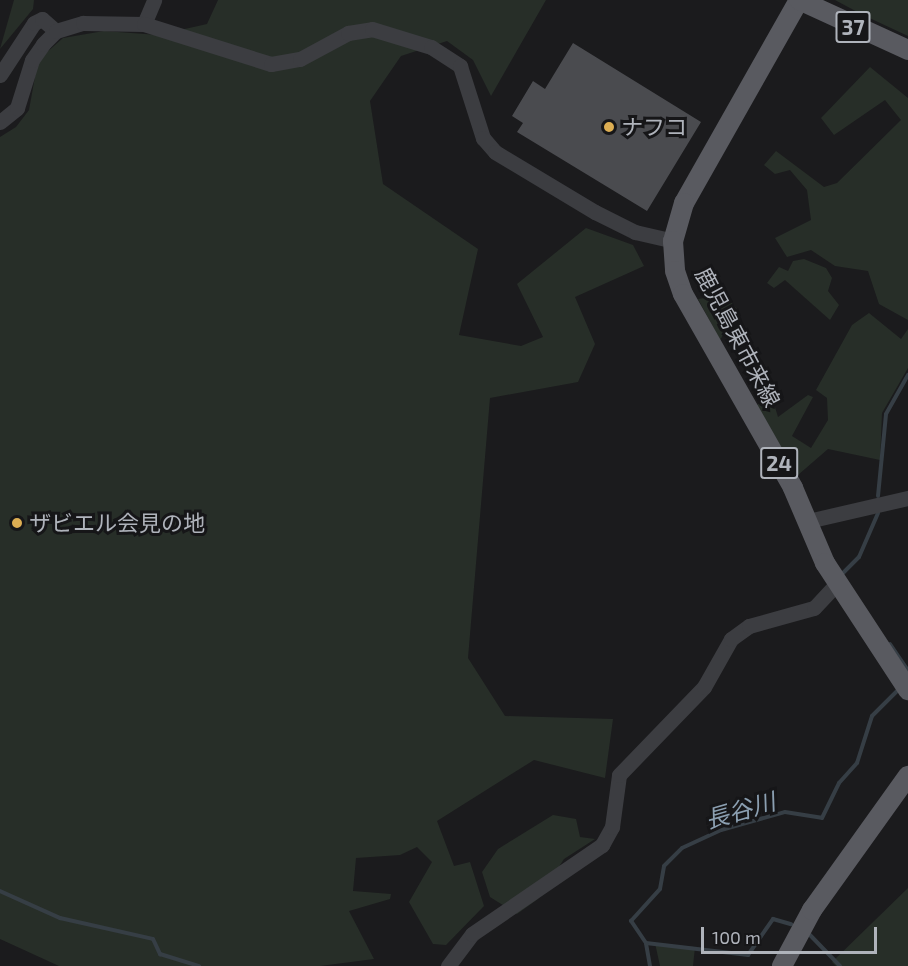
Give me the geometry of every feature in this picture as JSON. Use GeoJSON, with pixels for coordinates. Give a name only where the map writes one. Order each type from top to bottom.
{"type":"FeatureCollection","features":[{"type":"Feature","properties":{"kind":"main road","name":"37"},"geometry":{"type":"LineString","coordinates":[[799,0],[908,50]]}},
{"type":"Feature","properties":{"kind":"main road","name":"鹿児島東市来線"},"geometry":{"type":"LineString","coordinates":[[799,0],[684,203],[673,241],[683,294],[808,521],[837,583],[905,684]]}},
{"type":"Feature","properties":{"kind":"main road"},"geometry":{"type":"LineString","coordinates":[[782,966],[812,910],[908,776]]}},
{"type":"Feature","properties":{"kind":"street"},"geometry":{"type":"LineString","coordinates":[[144,24],[154,0]]}},
{"type":"Feature","properties":{"kind":"street"},"geometry":{"type":"LineString","coordinates":[[0,75],[34,23],[42,19],[56,31]]}},
{"type":"Feature","properties":{"kind":"street"},"geometry":{"type":"LineString","coordinates":[[0,122],[17,108],[32,60],[56,31],[83,22],[144,24],[271,64],[300,59],[359,28],[431,47],[460,66],[483,138],[495,152],[595,212],[635,232],[673,241]]}},
{"type":"Feature","properties":{"kind":"street"},"geometry":{"type":"LineString","coordinates":[[808,521],[908,498]]}},
{"type":"Feature","properties":{"kind":"street"},"geometry":{"type":"LineString","coordinates":[[448,966],[472,934],[602,845],[612,827],[619,775],[704,687],[731,639],[749,626],[814,608],[837,583]]}},
{"type":"Feature","properties":{"kind":"shaded area"},"geometry":{"type":"Polygon","coordinates":[[[14,0],[34,0],[33,9],[0,49],[14,0]]]}},
{"type":"Feature","properties":{"kind":"shaded area"},"geometry":{"type":"Polygon","coordinates":[[[218,0],[546,0],[491,96],[473,60],[447,41],[401,56],[370,101],[383,184],[478,249],[459,335],[521,346],[543,337],[517,284],[586,228],[633,245],[644,266],[575,297],[595,344],[578,382],[490,398],[468,658],[505,716],[613,719],[605,778],[534,760],[437,821],[454,866],[470,862],[484,906],[446,945],[433,944],[409,902],[432,862],[417,847],[400,855],[356,858],[353,891],[391,894],[390,899],[349,911],[374,959],[320,966],[59,966],[0,939],[0,137],[16,127],[29,110],[38,60],[63,38],[104,31],[158,35],[207,24],[218,0]]]}},
{"type":"Feature","properties":{"kind":"shaded area"},"geometry":{"type":"Polygon","coordinates":[[[835,0],[908,0],[908,36],[863,15],[835,0]]]}},
{"type":"Feature","properties":{"kind":"shaded area"},"geometry":{"type":"Polygon","coordinates":[[[870,67],[908,98],[908,320],[879,304],[868,271],[835,266],[811,250],[787,257],[775,238],[811,220],[807,190],[790,170],[775,174],[764,165],[776,151],[824,187],[837,183],[901,120],[885,100],[834,135],[821,118],[870,67]]]}},
{"type":"Feature","properties":{"kind":"shaded area"},"geometry":{"type":"Polygon","coordinates":[[[804,259],[826,268],[832,278],[828,291],[839,305],[830,320],[785,280],[774,288],[767,283],[779,267],[788,271],[793,261],[804,259]]]}},
{"type":"Feature","properties":{"kind":"shaded area"},"geometry":{"type":"Polygon","coordinates":[[[725,295],[738,310],[720,340],[698,299],[725,295]]]}},
{"type":"Feature","properties":{"kind":"shaded area"},"geometry":{"type":"Polygon","coordinates":[[[869,313],[901,339],[908,329],[908,368],[882,413],[880,460],[828,449],[798,475],[756,406],[771,394],[778,417],[808,395],[813,397],[792,436],[811,448],[828,420],[827,398],[816,390],[852,325],[869,313]]]}},
{"type":"Feature","properties":{"kind":"shaded area"},"geometry":{"type":"Polygon","coordinates":[[[553,815],[576,819],[580,837],[595,839],[564,859],[538,899],[517,914],[490,897],[482,872],[498,849],[553,815]]]}},
{"type":"Feature","properties":{"kind":"shaded area"},"geometry":{"type":"Polygon","coordinates":[[[908,888],[908,966],[836,966],[832,962],[908,888]]]}},
{"type":"Feature","properties":{"kind":"shaded area"},"geometry":{"type":"Polygon","coordinates":[[[655,943],[695,947],[693,966],[660,966],[655,943]]]}},
{"type":"Feature","properties":{"kind":"building","name":"ナフコ"},"geometry":{"type":"Polygon","coordinates":[[[573,43],[701,122],[647,211],[517,132],[523,123],[512,116],[533,81],[545,89],[573,43]]]}},
{"type":"Feature","properties":{"kind":"waterway"},"geometry":{"type":"LineString","coordinates":[[878,496],[886,414],[908,375]]}},
{"type":"Feature","properties":{"kind":"waterway"},"geometry":{"type":"LineString","coordinates":[[842,574],[859,557],[878,513]]}},
{"type":"Feature","properties":{"kind":"waterway"},"geometry":{"type":"LineString","coordinates":[[890,644],[908,671]]}},
{"type":"Feature","properties":{"kind":"waterway","name":"長谷川"},"geometry":{"type":"LineString","coordinates":[[650,966],[646,943],[631,921],[660,889],[664,866],[682,848],[721,830],[785,812],[822,818],[839,783],[857,763],[872,716],[900,688]]}},
{"type":"Feature","properties":{"kind":"waterway"},"geometry":{"type":"LineString","coordinates":[[0,891],[60,918],[153,939],[160,954],[199,966]]}},
{"type":"Feature","properties":{"kind":"waterway"},"geometry":{"type":"LineString","coordinates":[[646,943],[748,955],[773,919],[791,924]]}},
{"type":"Feature","properties":{"kind":"waterway"},"geometry":{"type":"LineString","coordinates":[[810,935],[840,966]]}},
{"type":"Feature","properties":{"kind":"place","name":"ナフコ"},"geometry":{"type":"Point","coordinates":[609,127]}},
{"type":"Feature","properties":{"kind":"place","name":"ザビエル会見の地"},"geometry":{"type":"Point","coordinates":[17,523]}}]}
